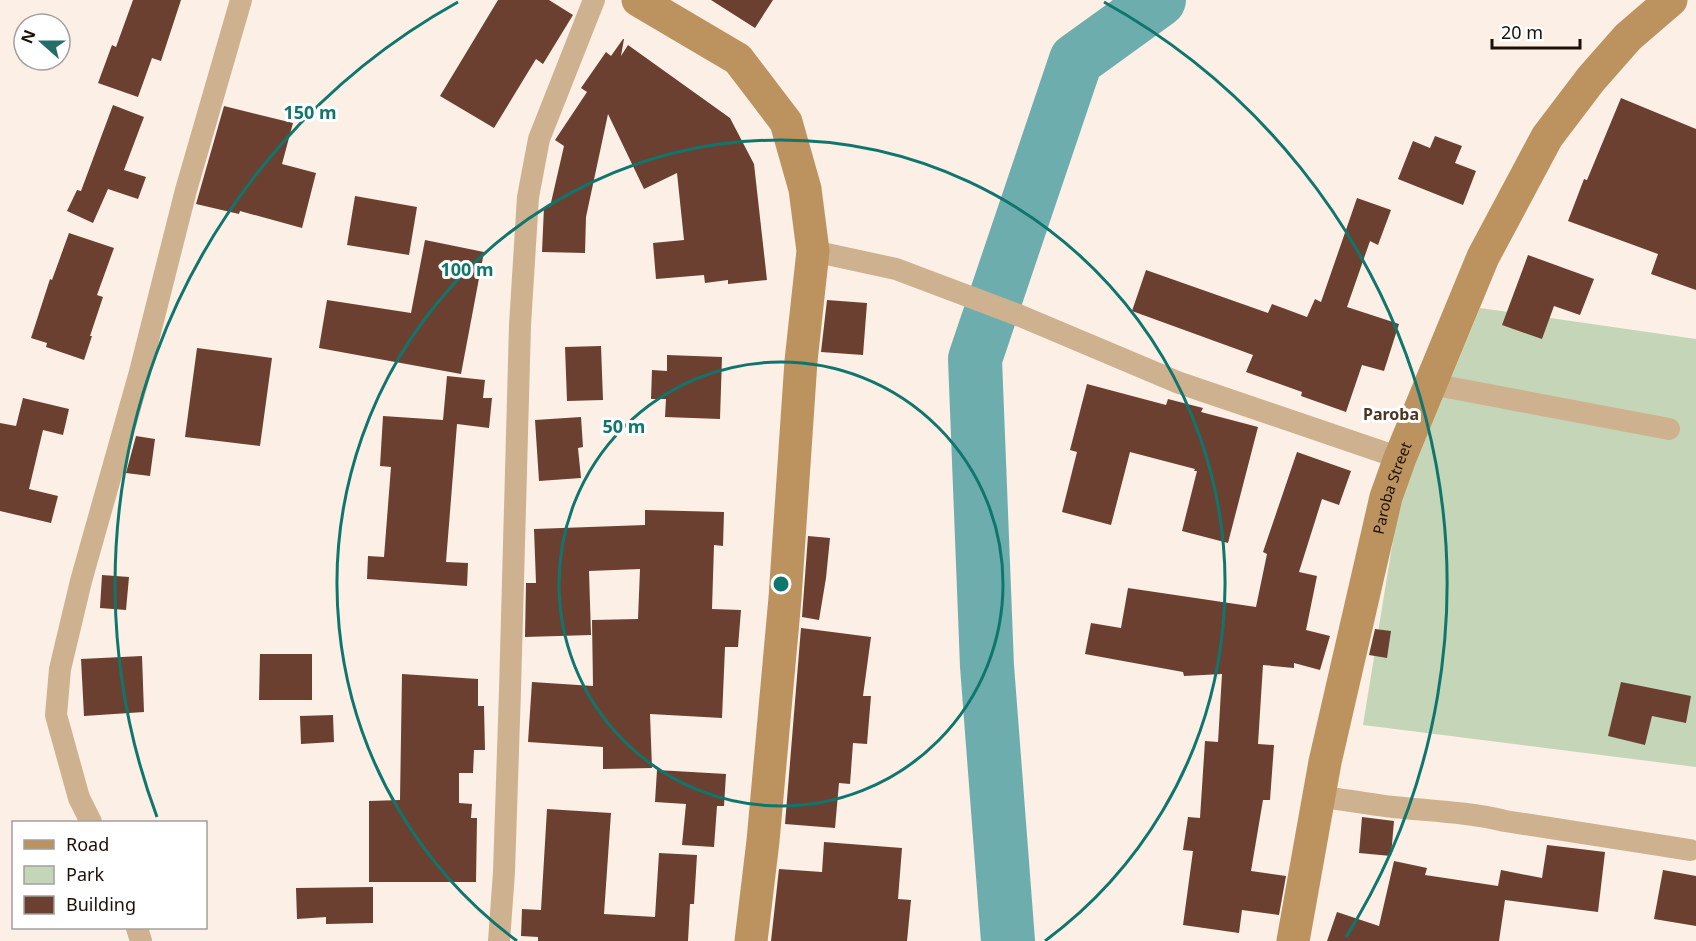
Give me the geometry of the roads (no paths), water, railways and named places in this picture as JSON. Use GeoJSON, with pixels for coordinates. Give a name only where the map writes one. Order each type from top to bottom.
{"type":"FeatureCollection","features":[{"type":"Feature","properties":{"kind":"street"},"geometry":{"type":"LineString","coordinates":[[90,821],[79,798],[56,715],[60,669],[81,581],[140,372],[186,190],[241,0]]}},
{"type":"Feature","properties":{"kind":"street"},"geometry":{"type":"LineString","coordinates":[[499,941],[504,872],[510,702],[520,325],[528,197],[539,139],[594,0]]}},
{"type":"Feature","properties":{"kind":"street"},"geometry":{"type":"LineString","coordinates":[[638,0],[738,58],[786,122],[805,189],[813,251],[801,361],[785,598],[764,829],[751,941]]}},
{"type":"Feature","properties":{"kind":"street","name":"Paroba Street"},"geometry":{"type":"LineString","coordinates":[[1293,941],[1325,762],[1386,497],[1400,458],[1483,257],[1547,137],[1590,79],[1628,37],[1671,0]]}},
{"type":"Feature","properties":{"kind":"street"},"geometry":{"type":"LineString","coordinates":[[813,251],[896,269],[1018,315],[1177,382],[1400,458]]}},
{"type":"Feature","properties":{"kind":"street"},"geometry":{"type":"LineString","coordinates":[[1431,384],[1669,429]]}},
{"type":"Feature","properties":{"kind":"street"},"geometry":{"type":"LineString","coordinates":[[1318,797],[1346,799],[1391,807],[1476,814],[1505,821],[1690,850]]}},
{"type":"Feature","properties":{"kind":"waterway"},"geometry":{"type":"LineString","coordinates":[[1008,941],[987,666],[975,359],[1076,60],[1159,0]]}},
{"type":"Feature","properties":{"kind":"district","name":"Paroba"},"geometry":{"type":"Point","coordinates":[1391,414]}}]}
